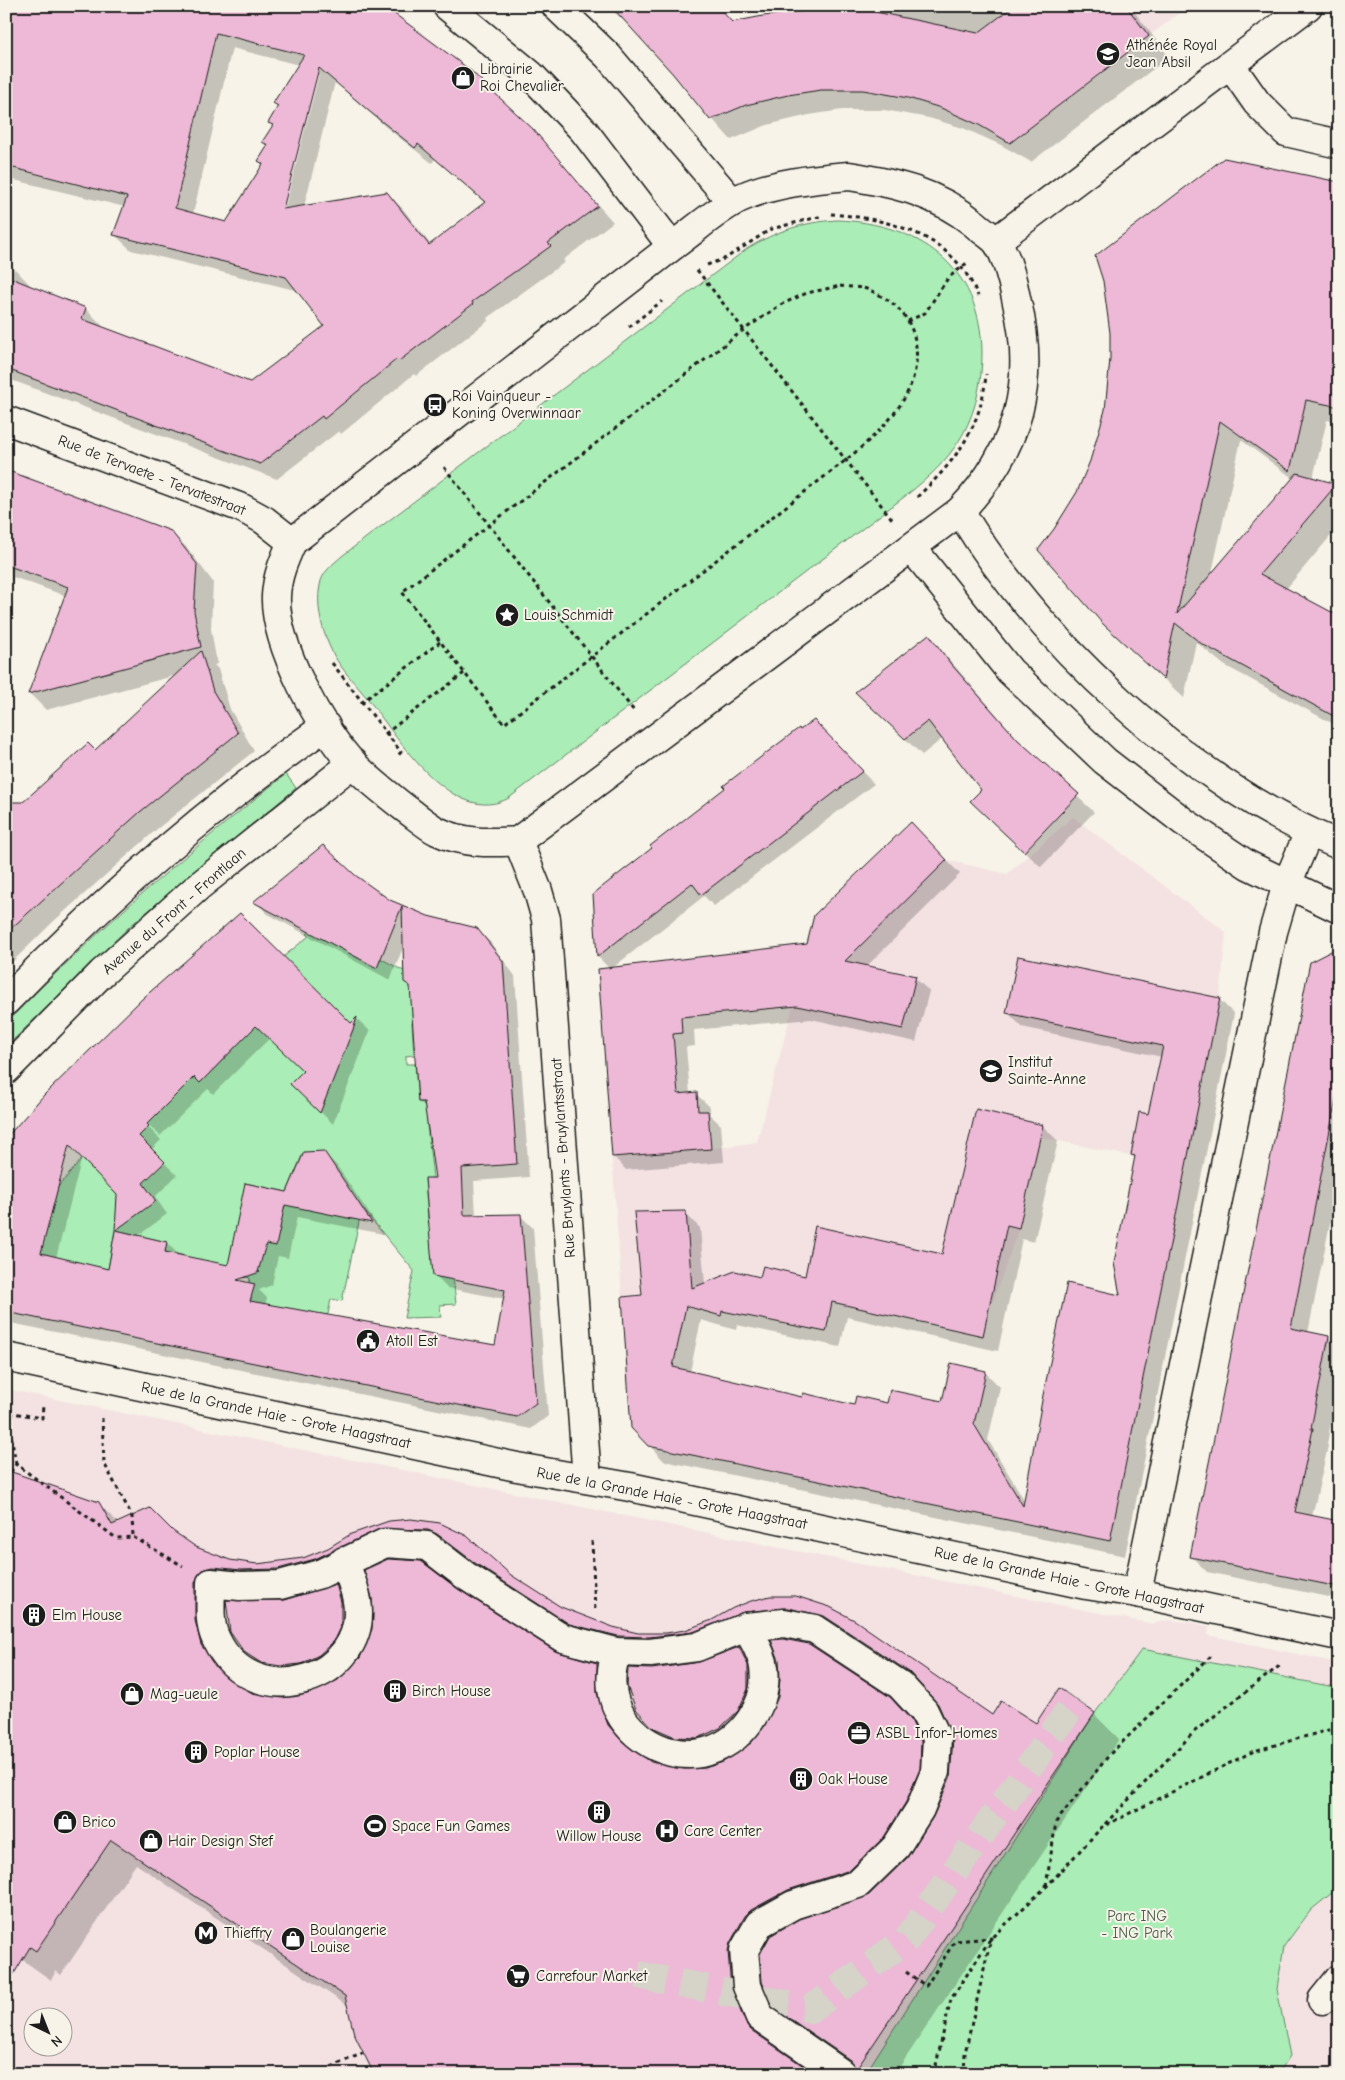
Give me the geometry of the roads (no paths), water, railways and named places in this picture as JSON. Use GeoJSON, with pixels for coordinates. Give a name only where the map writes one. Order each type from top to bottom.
{"type":"FeatureCollection","features":[{"type":"Feature","properties":{"kind":"street"},"geometry":{"type":"LineString","coordinates":[[447,6],[531,75],[578,124],[664,236],[674,245]]}},
{"type":"Feature","properties":{"kind":"street"},"geometry":{"type":"LineString","coordinates":[[556,6],[608,56],[732,202]]}},
{"type":"Feature","properties":{"kind":"street"},"geometry":{"type":"LineString","coordinates":[[996,241],[1308,6]]}},
{"type":"Feature","properties":{"kind":"street"},"geometry":{"type":"LineString","coordinates":[[1230,66],[1257,103],[1286,132],[1339,144]]}},
{"type":"Feature","properties":{"kind":"street"},"geometry":{"type":"LineString","coordinates":[[849,176],[912,188],[938,199],[957,210],[996,241],[1011,275],[1023,326],[1026,370],[1018,417],[1004,453],[982,488],[960,511],[518,841],[484,844],[437,831],[374,784],[352,764],[326,726],[292,666],[278,619],[276,597],[278,574],[292,542],[732,202],[776,186],[816,178],[849,176]]}},
{"type":"Feature","properties":{"kind":"street","name":"Rue de Tervaete - Tervatestraat"},"geometry":{"type":"LineString","coordinates":[[6,420],[242,508],[264,520],[292,542]]}},
{"type":"Feature","properties":{"kind":"street"},"geometry":{"type":"LineString","coordinates":[[960,511],[980,543],[1052,633],[1106,689],[1175,747],[1226,784],[1309,832],[1339,845]]}},
{"type":"Feature","properties":{"kind":"street"},"geometry":{"type":"LineString","coordinates":[[912,548],[1010,671],[1105,761],[1184,822],[1248,865],[1339,908]]}},
{"type":"Feature","properties":{"kind":"street"},"geometry":{"type":"LineString","coordinates":[[6,1001],[68,937],[170,847],[282,757],[326,726]]}},
{"type":"Feature","properties":{"kind":"street","name":"Avenue du Front - Frontlaan"},"geometry":{"type":"LineString","coordinates":[[6,1070],[102,973],[199,886],[352,764]]}},
{"type":"Feature","properties":{"kind":"street"},"geometry":{"type":"LineString","coordinates":[[1137,1593],[1273,932],[1287,884],[1309,832]]}},
{"type":"Feature","properties":{"kind":"street","name":"Rue Bruylants - Bruylantsstraat"},"geometry":{"type":"LineString","coordinates":[[518,841],[538,891],[546,919],[587,1479]]}},
{"type":"Feature","properties":{"kind":"street","name":"Rue de la Grande Haie - Grote Haagstraat"},"geometry":{"type":"LineString","coordinates":[[6,1357],[517,1467],[587,1479],[1086,1585],[1137,1593],[1339,1636]]}},
{"type":"Feature","properties":{"kind":"street"},"geometry":{"type":"LineString","coordinates":[[344,1561],[358,1602],[356,1625],[348,1647],[333,1664],[314,1677],[292,1683],[268,1682],[246,1674],[228,1659],[216,1639],[210,1617],[211,1583],[240,1586],[280,1585],[320,1574],[344,1561],[385,1543],[427,1546],[466,1576],[563,1638],[616,1652],[650,1653],[697,1647],[746,1627],[784,1623],[816,1629],[900,1685],[924,1710],[937,1738],[935,1772],[920,1810],[896,1847],[858,1884],[793,1905],[759,1924],[744,1950],[747,1986],[760,2017],[841,2073]]}},
{"type":"Feature","properties":{"kind":"street"},"geometry":{"type":"LineString","coordinates":[[616,1652],[611,1671],[612,1691],[618,1710],[629,1727],[644,1740],[662,1750],[681,1754],[701,1753],[720,1746],[737,1736],[751,1721],[760,1703],[764,1683],[763,1663],[757,1644],[746,1627]]}},
{"type":"Feature","properties":{"kind":"tunnel"},"geometry":{"type":"LineString","coordinates":[[638,1975],[811,2009],[907,1939],[1077,1699]]}},
{"type":"Feature","properties":{"kind":"place","name":"Athénée Royal Jean Absil"},"geometry":{"type":"Point","coordinates":[1108,54]}},
{"type":"Feature","properties":{"kind":"place","name":"Librairie Roi Chevalier"},"geometry":{"type":"Point","coordinates":[463,78]}},
{"type":"Feature","properties":{"kind":"place","name":"Roi Vainqueur - Koning Overwinnaar"},"geometry":{"type":"Point","coordinates":[435,405]}},
{"type":"Feature","properties":{"kind":"place","name":"Louis Schmidt"},"geometry":{"type":"Point","coordinates":[507,615]}},
{"type":"Feature","properties":{"kind":"place","name":"Institut Sainte-Anne"},"geometry":{"type":"Point","coordinates":[991,1071]}},
{"type":"Feature","properties":{"kind":"place","name":"Atoll Est"},"geometry":{"type":"Point","coordinates":[368,1341]}},
{"type":"Feature","properties":{"kind":"place","name":"Elm House"},"geometry":{"type":"Point","coordinates":[34,1615]}},
{"type":"Feature","properties":{"kind":"place","name":"Birch House"},"geometry":{"type":"Point","coordinates":[395,1691]}},
{"type":"Feature","properties":{"kind":"place","name":"Mag-ueule"},"geometry":{"type":"Point","coordinates":[132,1694]}},
{"type":"Feature","properties":{"kind":"place","name":"ASBL Infor-Homes"},"geometry":{"type":"Point","coordinates":[859,1733]}},
{"type":"Feature","properties":{"kind":"place","name":"Poplar House"},"geometry":{"type":"Point","coordinates":[196,1752]}},
{"type":"Feature","properties":{"kind":"place","name":"Oak House"},"geometry":{"type":"Point","coordinates":[801,1779]}},
{"type":"Feature","properties":{"kind":"place","name":"Willow House"},"geometry":{"type":"Point","coordinates":[599,1812]}},
{"type":"Feature","properties":{"kind":"place","name":"Brico"},"geometry":{"type":"Point","coordinates":[65,1822]}},
{"type":"Feature","properties":{"kind":"place","name":"Space Fun Games"},"geometry":{"type":"Point","coordinates":[375,1826]}},
{"type":"Feature","properties":{"kind":"place","name":"Care Center"},"geometry":{"type":"Point","coordinates":[667,1831]}},
{"type":"Feature","properties":{"kind":"place","name":"Hair Design Stef"},"geometry":{"type":"Point","coordinates":[151,1841]}},
{"type":"Feature","properties":{"kind":"place","name":"Thieffry"},"geometry":{"type":"Point","coordinates":[206,1933]}},
{"type":"Feature","properties":{"kind":"place","name":"Boulangerie Louise"},"geometry":{"type":"Point","coordinates":[293,1939]}},
{"type":"Feature","properties":{"kind":"place","name":"Carrefour Market"},"geometry":{"type":"Point","coordinates":[518,1976]}},
{"type":"Feature","properties":{"kind":"park label","name":"Parc ING - ING Park"},"geometry":{"type":"Point","coordinates":[1137,1924]}}]}
